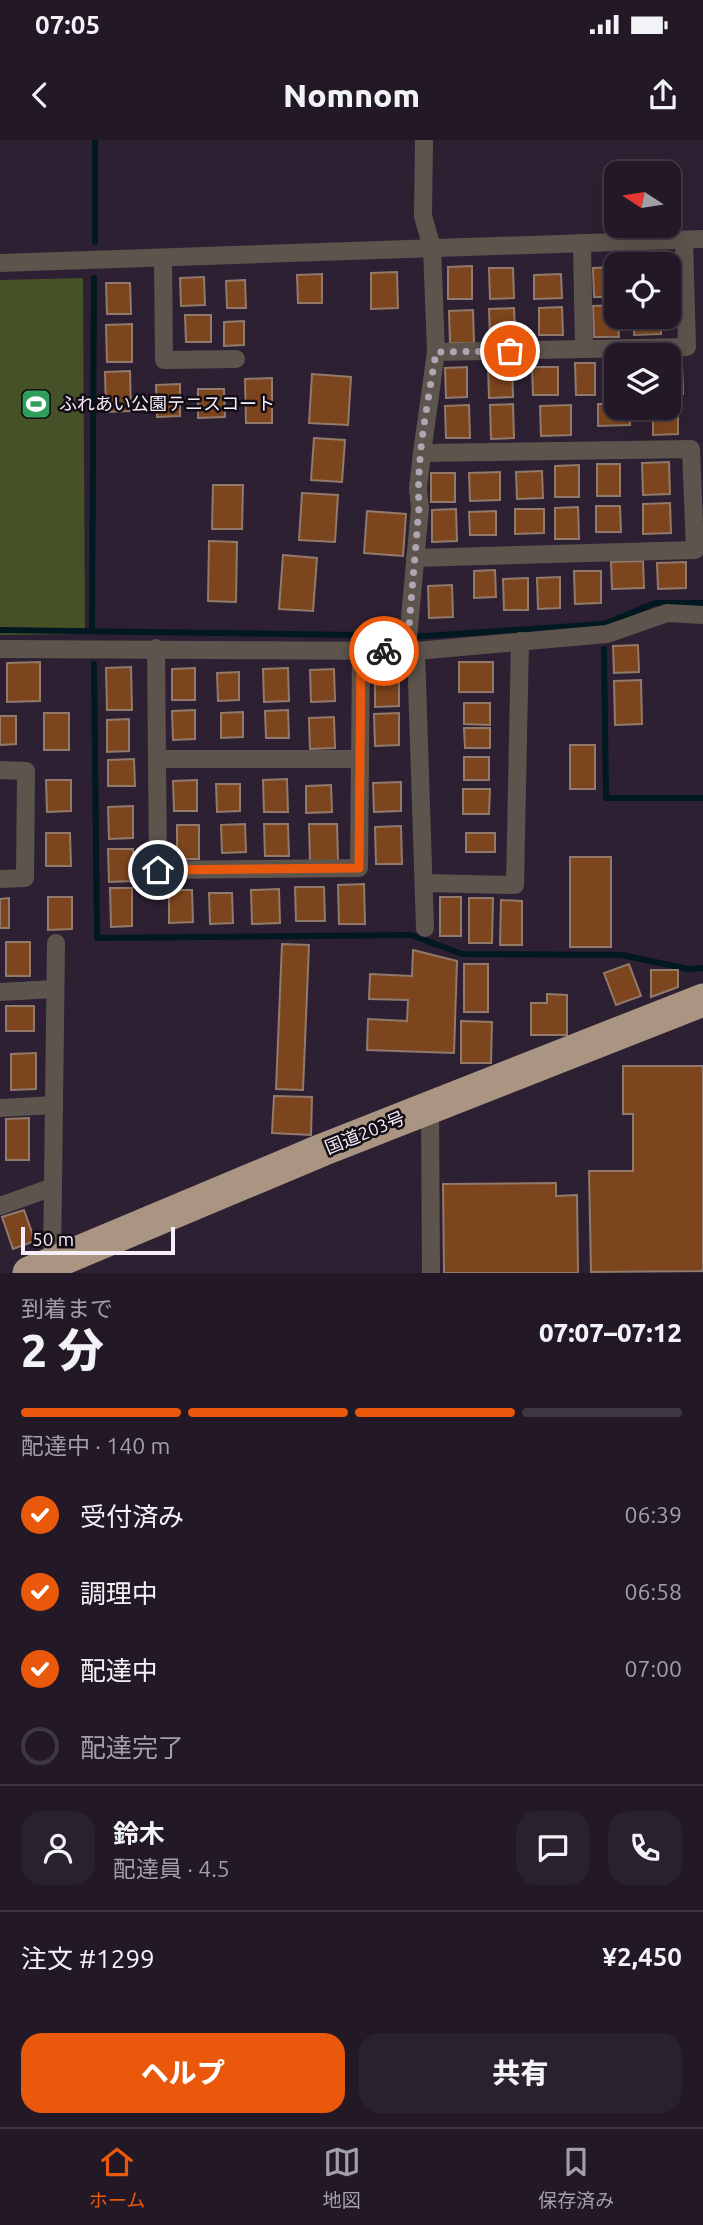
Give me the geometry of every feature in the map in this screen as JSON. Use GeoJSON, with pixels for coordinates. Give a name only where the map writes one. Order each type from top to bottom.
{"type":"FeatureCollection","features":[{"type":"Feature","properties":{"kind":"highway","name":"国道203号"},"geometry":{"type":"LineString","coordinates":[[41,1268],[430,1107],[703,1000]]}},
{"type":"Feature","properties":{"kind":"street"},"geometry":{"type":"LineString","coordinates":[[424,140],[423,216],[432,248],[436,352],[422,453],[410,626],[425,928]]}},
{"type":"Feature","properties":{"kind":"street"},"geometry":{"type":"LineString","coordinates":[[0,263],[703,239]]}},
{"type":"Feature","properties":{"kind":"street"},"geometry":{"type":"LineString","coordinates":[[436,352],[687,347],[684,240]]}},
{"type":"Feature","properties":{"kind":"street"},"geometry":{"type":"LineString","coordinates":[[582,243],[584,349]]}},
{"type":"Feature","properties":{"kind":"street"},"geometry":{"type":"LineString","coordinates":[[163,258],[164,360],[236,359]]}},
{"type":"Feature","properties":{"kind":"street"},"geometry":{"type":"LineString","coordinates":[[415,558],[695,550],[691,449],[422,453]]}},
{"type":"Feature","properties":{"kind":"street"},"geometry":{"type":"LineString","coordinates":[[0,649],[156,648],[361,652],[412,650],[607,634],[667,613],[703,615]]}},
{"type":"Feature","properties":{"kind":"street"},"geometry":{"type":"LineString","coordinates":[[424,883],[515,885],[520,641]]}},
{"type":"Feature","properties":{"kind":"street"},"geometry":{"type":"LineString","coordinates":[[156,648],[158,870],[359,868],[361,652]]}},
{"type":"Feature","properties":{"kind":"street"},"geometry":{"type":"LineString","coordinates":[[158,759],[360,759]]}},
{"type":"Feature","properties":{"kind":"street"},"geometry":{"type":"LineString","coordinates":[[0,770],[26,771],[26,797],[25,878],[0,878]]}},
{"type":"Feature","properties":{"kind":"street"},"geometry":{"type":"LineString","coordinates":[[41,1268],[53,1187],[56,943]]}},
{"type":"Feature","properties":{"kind":"street"},"geometry":{"type":"LineString","coordinates":[[0,992],[55,989]]}},
{"type":"Feature","properties":{"kind":"street"},"geometry":{"type":"LineString","coordinates":[[0,1108],[54,1105]]}},
{"type":"Feature","properties":{"kind":"street"},"geometry":{"type":"LineString","coordinates":[[430,1107],[431,1273]]}},
{"type":"Feature","properties":{"kind":"street"},"geometry":{"type":"LineString","coordinates":[[0,1206],[53,1187]]}},
{"type":"Feature","properties":{"kind":"green space"},"geometry":{"type":"Polygon","coordinates":[[[83,278],[85,634],[0,635],[0,280],[83,278]]]}},
{"type":"Feature","properties":{"kind":"building"},"geometry":{"type":"Polygon","coordinates":[[[472,266],[472,299],[448,299],[448,267],[472,266]]]}},
{"type":"Feature","properties":{"kind":"building"},"geometry":{"type":"Polygon","coordinates":[[[604,267],[604,297],[594,297],[593,268],[604,267]]]}},
{"type":"Feature","properties":{"kind":"building"},"geometry":{"type":"Polygon","coordinates":[[[489,268],[513,268],[514,298],[490,299],[489,268]]]}},
{"type":"Feature","properties":{"kind":"building"},"geometry":{"type":"Polygon","coordinates":[[[397,272],[398,308],[371,309],[371,273],[397,272]]]}},
{"type":"Feature","properties":{"kind":"building"},"geometry":{"type":"Polygon","coordinates":[[[322,274],[322,303],[298,303],[297,275],[322,274]]]}},
{"type":"Feature","properties":{"kind":"building"},"geometry":{"type":"Polygon","coordinates":[[[561,274],[562,298],[534,299],[534,275],[561,274]]]}},
{"type":"Feature","properties":{"kind":"building"},"geometry":{"type":"Polygon","coordinates":[[[204,277],[205,305],[181,306],[180,278],[204,277]]]}},
{"type":"Feature","properties":{"kind":"building"},"geometry":{"type":"Polygon","coordinates":[[[245,280],[246,308],[227,308],[226,281],[245,280]]]}},
{"type":"Feature","properties":{"kind":"building"},"geometry":{"type":"Polygon","coordinates":[[[106,283],[130,283],[131,314],[107,314],[106,283]]]}},
{"type":"Feature","properties":{"kind":"building"},"geometry":{"type":"Polygon","coordinates":[[[593,306],[604,306],[604,329],[618,329],[619,337],[594,337],[593,306]]]}},
{"type":"Feature","properties":{"kind":"building"},"geometry":{"type":"Polygon","coordinates":[[[562,307],[563,335],[539,335],[539,308],[562,307]]]}},
{"type":"Feature","properties":{"kind":"building"},"geometry":{"type":"Polygon","coordinates":[[[514,308],[515,336],[490,337],[489,309],[514,308]]]}},
{"type":"Feature","properties":{"kind":"building"},"geometry":{"type":"Polygon","coordinates":[[[473,310],[474,343],[450,343],[449,311],[473,310]]]}},
{"type":"Feature","properties":{"kind":"building"},"geometry":{"type":"Polygon","coordinates":[[[185,315],[211,315],[211,342],[186,342],[185,315]]]}},
{"type":"Feature","properties":{"kind":"building"},"geometry":{"type":"Polygon","coordinates":[[[244,321],[244,345],[224,346],[224,322],[244,321]]]}},
{"type":"Feature","properties":{"kind":"building"},"geometry":{"type":"Polygon","coordinates":[[[132,324],[132,362],[107,362],[106,325],[132,324]]]}},
{"type":"Feature","properties":{"kind":"building"},"geometry":{"type":"Polygon","coordinates":[[[634,329],[661,329],[661,334],[634,335],[634,329]]]}},
{"type":"Feature","properties":{"kind":"building"},"geometry":{"type":"Polygon","coordinates":[[[575,363],[595,363],[595,395],[576,395],[575,363]]]}},
{"type":"Feature","properties":{"kind":"building"},"geometry":{"type":"Polygon","coordinates":[[[681,363],[682,363],[681,394],[681,363]]]}},
{"type":"Feature","properties":{"kind":"building"},"geometry":{"type":"Polygon","coordinates":[[[512,365],[513,397],[489,398],[488,366],[512,365]]]}},
{"type":"Feature","properties":{"kind":"building"},"geometry":{"type":"Polygon","coordinates":[[[467,367],[467,397],[446,398],[445,368],[467,367]]]}},
{"type":"Feature","properties":{"kind":"building"},"geometry":{"type":"Polygon","coordinates":[[[532,367],[558,367],[558,395],[533,395],[532,367]]]}},
{"type":"Feature","properties":{"kind":"building"},"geometry":{"type":"Polygon","coordinates":[[[130,371],[131,411],[106,412],[105,372],[130,371]]]}},
{"type":"Feature","properties":{"kind":"building"},"geometry":{"type":"Polygon","coordinates":[[[312,374],[351,377],[348,425],[309,423],[312,374]]]}},
{"type":"Feature","properties":{"kind":"building"},"geometry":{"type":"Polygon","coordinates":[[[272,378],[272,423],[246,423],[245,379],[272,378]]]}},
{"type":"Feature","properties":{"kind":"building"},"geometry":{"type":"Polygon","coordinates":[[[180,384],[180,416],[157,417],[156,385],[180,384]]]}},
{"type":"Feature","properties":{"kind":"building"},"geometry":{"type":"Polygon","coordinates":[[[198,389],[224,389],[225,417],[198,418],[198,389]]]}},
{"type":"Feature","properties":{"kind":"building"},"geometry":{"type":"Polygon","coordinates":[[[513,404],[514,438],[491,439],[490,405],[513,404]]]}},
{"type":"Feature","properties":{"kind":"building"},"geometry":{"type":"Polygon","coordinates":[[[598,404],[604,404],[604,420],[630,420],[630,425],[598,426],[598,404]]]}},
{"type":"Feature","properties":{"kind":"building"},"geometry":{"type":"Polygon","coordinates":[[[469,405],[470,438],[446,438],[445,406],[469,405]]]}},
{"type":"Feature","properties":{"kind":"building"},"geometry":{"type":"Polygon","coordinates":[[[571,405],[571,435],[541,436],[540,406],[571,405]]]}},
{"type":"Feature","properties":{"kind":"building"},"geometry":{"type":"Polygon","coordinates":[[[653,420],[678,420],[678,434],[653,435],[653,420]]]}},
{"type":"Feature","properties":{"kind":"building"},"geometry":{"type":"Polygon","coordinates":[[[314,438],[345,440],[342,482],[311,480],[314,438]]]}},
{"type":"Feature","properties":{"kind":"building"},"geometry":{"type":"Polygon","coordinates":[[[669,462],[670,494],[643,495],[642,463],[669,462]]]}},
{"type":"Feature","properties":{"kind":"building"},"geometry":{"type":"Polygon","coordinates":[[[597,464],[620,464],[620,496],[597,496],[597,464]]]}},
{"type":"Feature","properties":{"kind":"building"},"geometry":{"type":"Polygon","coordinates":[[[579,465],[579,497],[555,497],[555,466],[579,465]]]}},
{"type":"Feature","properties":{"kind":"building"},"geometry":{"type":"Polygon","coordinates":[[[542,471],[543,498],[517,499],[516,472],[542,471]]]}},
{"type":"Feature","properties":{"kind":"building"},"geometry":{"type":"Polygon","coordinates":[[[500,472],[500,500],[470,501],[469,473],[500,472]]]}},
{"type":"Feature","properties":{"kind":"building"},"geometry":{"type":"Polygon","coordinates":[[[431,473],[455,473],[455,502],[431,502],[431,473]]]}},
{"type":"Feature","properties":{"kind":"building"},"geometry":{"type":"Polygon","coordinates":[[[213,485],[243,485],[242,529],[212,529],[213,485]]]}},
{"type":"Feature","properties":{"kind":"building"},"geometry":{"type":"Polygon","coordinates":[[[302,493],[338,495],[335,542],[299,540],[302,493]]]}},
{"type":"Feature","properties":{"kind":"building"},"geometry":{"type":"Polygon","coordinates":[[[670,503],[671,533],[643,534],[643,504],[670,503]]]}},
{"type":"Feature","properties":{"kind":"building"},"geometry":{"type":"Polygon","coordinates":[[[596,506],[620,506],[621,532],[596,532],[596,506]]]}},
{"type":"Feature","properties":{"kind":"building"},"geometry":{"type":"Polygon","coordinates":[[[578,507],[579,539],[555,539],[555,508],[578,507]]]}},
{"type":"Feature","properties":{"kind":"building"},"geometry":{"type":"Polygon","coordinates":[[[456,509],[457,541],[432,542],[432,510],[456,509]]]}},
{"type":"Feature","properties":{"kind":"building"},"geometry":{"type":"Polygon","coordinates":[[[515,509],[544,509],[544,533],[515,534],[515,509]]]}},
{"type":"Feature","properties":{"kind":"building"},"geometry":{"type":"Polygon","coordinates":[[[367,511],[406,514],[403,556],[364,553],[367,511]]]}},
{"type":"Feature","properties":{"kind":"building"},"geometry":{"type":"Polygon","coordinates":[[[496,511],[496,535],[470,535],[469,512],[496,511]]]}},
{"type":"Feature","properties":{"kind":"building"},"geometry":{"type":"Polygon","coordinates":[[[209,541],[237,542],[236,602],[208,601],[209,541]]]}},
{"type":"Feature","properties":{"kind":"building"},"geometry":{"type":"Polygon","coordinates":[[[283,555],[317,558],[313,611],[279,609],[283,555]]]}},
{"type":"Feature","properties":{"kind":"building"},"geometry":{"type":"Polygon","coordinates":[[[643,561],[644,588],[612,589],[611,562],[643,561]]]}},
{"type":"Feature","properties":{"kind":"building"},"geometry":{"type":"Polygon","coordinates":[[[686,562],[686,588],[658,589],[657,563],[686,562]]]}},
{"type":"Feature","properties":{"kind":"building"},"geometry":{"type":"Polygon","coordinates":[[[495,570],[496,597],[474,598],[474,571],[495,570]]]}},
{"type":"Feature","properties":{"kind":"building"},"geometry":{"type":"Polygon","coordinates":[[[574,571],[601,571],[601,603],[575,604],[574,571]]]}},
{"type":"Feature","properties":{"kind":"building"},"geometry":{"type":"Polygon","coordinates":[[[560,577],[560,608],[538,609],[537,578],[560,577]]]}},
{"type":"Feature","properties":{"kind":"building"},"geometry":{"type":"Polygon","coordinates":[[[528,578],[528,610],[504,610],[503,579],[528,578]]]}},
{"type":"Feature","properties":{"kind":"building"},"geometry":{"type":"Polygon","coordinates":[[[452,585],[453,617],[429,618],[428,586],[452,585]]]}},
{"type":"Feature","properties":{"kind":"building"},"geometry":{"type":"Polygon","coordinates":[[[638,645],[639,672],[614,673],[613,646],[638,645]]]}},
{"type":"Feature","properties":{"kind":"building"},"geometry":{"type":"Polygon","coordinates":[[[40,662],[40,701],[7,702],[7,663],[40,662]]]}},
{"type":"Feature","properties":{"kind":"building"},"geometry":{"type":"Polygon","coordinates":[[[459,662],[493,662],[493,692],[459,692],[459,662]]]}},
{"type":"Feature","properties":{"kind":"building"},"geometry":{"type":"Polygon","coordinates":[[[131,667],[132,710],[107,710],[106,668],[131,667]]]}},
{"type":"Feature","properties":{"kind":"building"},"geometry":{"type":"Polygon","coordinates":[[[195,668],[195,700],[172,700],[172,669],[195,668]]]}},
{"type":"Feature","properties":{"kind":"building"},"geometry":{"type":"Polygon","coordinates":[[[288,668],[289,701],[264,702],[263,669],[288,668]]]}},
{"type":"Feature","properties":{"kind":"building"},"geometry":{"type":"Polygon","coordinates":[[[334,669],[335,701],[311,702],[310,670],[334,669]]]}},
{"type":"Feature","properties":{"kind":"building"},"geometry":{"type":"Polygon","coordinates":[[[239,672],[239,700],[218,701],[217,673],[239,672]]]}},
{"type":"Feature","properties":{"kind":"building"},"geometry":{"type":"Polygon","coordinates":[[[375,674],[399,674],[399,706],[375,707],[375,674]]]}},
{"type":"Feature","properties":{"kind":"building"},"geometry":{"type":"Polygon","coordinates":[[[641,680],[642,724],[615,725],[614,681],[641,680]]]}},
{"type":"Feature","properties":{"kind":"building"},"geometry":{"type":"Polygon","coordinates":[[[464,703],[490,703],[490,725],[464,724],[464,703]]]}},
{"type":"Feature","properties":{"kind":"building"},"geometry":{"type":"Polygon","coordinates":[[[195,710],[195,739],[173,740],[172,711],[195,710]]]}},
{"type":"Feature","properties":{"kind":"building"},"geometry":{"type":"Polygon","coordinates":[[[288,710],[289,738],[266,738],[265,711],[288,710]]]}},
{"type":"Feature","properties":{"kind":"building"},"geometry":{"type":"Polygon","coordinates":[[[243,712],[243,737],[221,738],[221,713],[243,712]]]}},
{"type":"Feature","properties":{"kind":"building"},"geometry":{"type":"Polygon","coordinates":[[[44,713],[69,713],[69,750],[44,750],[44,713]]]}},
{"type":"Feature","properties":{"kind":"building"},"geometry":{"type":"Polygon","coordinates":[[[399,713],[399,745],[375,746],[374,714],[399,713]]]}},
{"type":"Feature","properties":{"kind":"building"},"geometry":{"type":"Polygon","coordinates":[[[0,716],[16,716],[16,744],[0,745],[0,716]]]}},
{"type":"Feature","properties":{"kind":"building"},"geometry":{"type":"Polygon","coordinates":[[[334,717],[335,748],[310,749],[309,718],[334,717]]]}},
{"type":"Feature","properties":{"kind":"building"},"geometry":{"type":"Polygon","coordinates":[[[129,719],[129,751],[107,752],[107,720],[129,719]]]}},
{"type":"Feature","properties":{"kind":"building"},"geometry":{"type":"Polygon","coordinates":[[[464,728],[490,728],[490,748],[465,748],[464,728]]]}},
{"type":"Feature","properties":{"kind":"building"},"geometry":{"type":"Polygon","coordinates":[[[570,745],[595,745],[595,789],[570,789],[570,745]]]}},
{"type":"Feature","properties":{"kind":"building"},"geometry":{"type":"Polygon","coordinates":[[[464,757],[489,757],[489,780],[464,780],[464,757]]]}},
{"type":"Feature","properties":{"kind":"building"},"geometry":{"type":"Polygon","coordinates":[[[134,759],[135,786],[108,786],[108,760],[134,759]]]}},
{"type":"Feature","properties":{"kind":"building"},"geometry":{"type":"Polygon","coordinates":[[[287,779],[288,812],[264,812],[263,780],[287,779]]]}},
{"type":"Feature","properties":{"kind":"building"},"geometry":{"type":"Polygon","coordinates":[[[46,780],[71,780],[71,811],[47,812],[46,780]]]}},
{"type":"Feature","properties":{"kind":"building"},"geometry":{"type":"Polygon","coordinates":[[[197,780],[197,811],[174,811],[173,781],[197,780]]]}},
{"type":"Feature","properties":{"kind":"building"},"geometry":{"type":"Polygon","coordinates":[[[401,782],[401,811],[374,812],[373,783],[401,782]]]}},
{"type":"Feature","properties":{"kind":"building"},"geometry":{"type":"Polygon","coordinates":[[[216,784],[240,784],[240,811],[217,812],[216,784]]]}},
{"type":"Feature","properties":{"kind":"building"},"geometry":{"type":"Polygon","coordinates":[[[331,785],[332,812],[306,813],[306,786],[331,785]]]}},
{"type":"Feature","properties":{"kind":"building"},"geometry":{"type":"Polygon","coordinates":[[[463,789],[490,789],[489,814],[463,814],[463,789]]]}},
{"type":"Feature","properties":{"kind":"building"},"geometry":{"type":"Polygon","coordinates":[[[133,806],[133,838],[109,839],[108,807],[133,806]]]}},
{"type":"Feature","properties":{"kind":"building"},"geometry":{"type":"Polygon","coordinates":[[[245,824],[246,852],[222,853],[221,825],[245,824]]]}},
{"type":"Feature","properties":{"kind":"building"},"geometry":{"type":"Polygon","coordinates":[[[264,824],[288,824],[289,856],[265,856],[264,824]]]}},
{"type":"Feature","properties":{"kind":"building"},"geometry":{"type":"Polygon","coordinates":[[[309,824],[337,824],[338,861],[310,862],[309,824]]]}},
{"type":"Feature","properties":{"kind":"building"},"geometry":{"type":"Polygon","coordinates":[[[177,825],[199,825],[199,859],[177,859],[177,825]]]}},
{"type":"Feature","properties":{"kind":"building"},"geometry":{"type":"Polygon","coordinates":[[[401,826],[402,864],[376,864],[375,827],[401,826]]]}},
{"type":"Feature","properties":{"kind":"building"},"geometry":{"type":"Polygon","coordinates":[[[46,833],[70,833],[71,866],[46,866],[46,833]]]}},
{"type":"Feature","properties":{"kind":"building"},"geometry":{"type":"Polygon","coordinates":[[[466,833],[495,833],[495,852],[466,852],[466,833]]]}},
{"type":"Feature","properties":{"kind":"building"},"geometry":{"type":"Polygon","coordinates":[[[108,849],[133,849],[134,881],[109,882],[108,849]]]}},
{"type":"Feature","properties":{"kind":"building"},"geometry":{"type":"Polygon","coordinates":[[[570,857],[611,857],[611,947],[570,947],[570,857]]]}},
{"type":"Feature","properties":{"kind":"building"},"geometry":{"type":"Polygon","coordinates":[[[364,884],[365,924],[339,924],[338,885],[364,884]]]}},
{"type":"Feature","properties":{"kind":"building"},"geometry":{"type":"Polygon","coordinates":[[[295,887],[324,887],[325,921],[296,921],[295,887]]]}},
{"type":"Feature","properties":{"kind":"building"},"geometry":{"type":"Polygon","coordinates":[[[110,888],[132,888],[132,926],[111,927],[110,888]]]}},
{"type":"Feature","properties":{"kind":"building"},"geometry":{"type":"Polygon","coordinates":[[[279,889],[280,923],[252,924],[251,890],[279,889]]]}},
{"type":"Feature","properties":{"kind":"building"},"geometry":{"type":"Polygon","coordinates":[[[169,890],[192,890],[193,922],[169,923],[169,890]]]}},
{"type":"Feature","properties":{"kind":"building"},"geometry":{"type":"Polygon","coordinates":[[[209,893],[232,893],[233,923],[210,924],[209,893]]]}},
{"type":"Feature","properties":{"kind":"building"},"geometry":{"type":"Polygon","coordinates":[[[48,897],[72,897],[72,929],[48,930],[48,897]]]}},
{"type":"Feature","properties":{"kind":"building"},"geometry":{"type":"Polygon","coordinates":[[[440,897],[461,897],[461,936],[440,936],[440,897]]]}},
{"type":"Feature","properties":{"kind":"building"},"geometry":{"type":"Polygon","coordinates":[[[9,898],[9,928],[0,928],[0,899],[9,898]]]}},
{"type":"Feature","properties":{"kind":"building"},"geometry":{"type":"Polygon","coordinates":[[[469,898],[493,898],[492,943],[469,943],[469,898]]]}},
{"type":"Feature","properties":{"kind":"building"},"geometry":{"type":"Polygon","coordinates":[[[501,900],[522,901],[522,945],[500,945],[501,900]]]}},
{"type":"Feature","properties":{"kind":"building"},"geometry":{"type":"Polygon","coordinates":[[[6,942],[30,942],[30,976],[6,976],[6,942]]]}},
{"type":"Feature","properties":{"kind":"building"},"geometry":{"type":"Polygon","coordinates":[[[282,944],[309,945],[303,1090],[276,1089],[282,944]]]}},
{"type":"Feature","properties":{"kind":"building"},"geometry":{"type":"Polygon","coordinates":[[[413,950],[457,961],[454,1053],[367,1050],[368,1019],[407,1021],[408,1000],[369,999],[370,974],[412,976],[413,950]]]}},
{"type":"Feature","properties":{"kind":"building"},"geometry":{"type":"Polygon","coordinates":[[[464,964],[488,964],[488,1012],[464,1012],[464,964]]]}},
{"type":"Feature","properties":{"kind":"building"},"geometry":{"type":"Polygon","coordinates":[[[629,964],[641,996],[616,1005],[604,973],[629,964]]]}},
{"type":"Feature","properties":{"kind":"building"},"geometry":{"type":"Polygon","coordinates":[[[651,970],[678,970],[678,987],[651,997],[651,970]]]}},
{"type":"Feature","properties":{"kind":"building"},"geometry":{"type":"Polygon","coordinates":[[[547,994],[567,995],[567,1035],[531,1035],[531,1003],[547,1003],[547,994]]]}},
{"type":"Feature","properties":{"kind":"building"},"geometry":{"type":"Polygon","coordinates":[[[6,1006],[34,1006],[34,1031],[6,1031],[6,1006]]]}},
{"type":"Feature","properties":{"kind":"building"},"geometry":{"type":"Polygon","coordinates":[[[461,1021],[492,1022],[491,1063],[461,1063],[461,1021]]]}},
{"type":"Feature","properties":{"kind":"building"},"geometry":{"type":"Polygon","coordinates":[[[36,1053],[36,1089],[11,1090],[11,1054],[36,1053]]]}},
{"type":"Feature","properties":{"kind":"building"},"geometry":{"type":"Polygon","coordinates":[[[623,1066],[703,1066],[703,1271],[591,1272],[589,1171],[633,1171],[633,1114],[623,1114],[623,1066]]]}},
{"type":"Feature","properties":{"kind":"building"},"geometry":{"type":"Polygon","coordinates":[[[274,1096],[312,1097],[311,1135],[272,1133],[274,1096]]]}},
{"type":"Feature","properties":{"kind":"building"},"geometry":{"type":"Polygon","coordinates":[[[29,1118],[29,1160],[6,1160],[6,1119],[29,1118]]]}},
{"type":"Feature","properties":{"kind":"building"},"geometry":{"type":"Polygon","coordinates":[[[556,1183],[556,1196],[577,1195],[578,1273],[444,1273],[443,1184],[556,1183]]]}},
{"type":"Feature","properties":{"kind":"building"},"geometry":{"type":"Polygon","coordinates":[[[24,1210],[35,1241],[13,1249],[2,1217],[24,1210]]]}},
{"type":"Feature","properties":{"kind":"waterway"},"geometry":{"type":"LineString","coordinates":[[95,140],[95,242]]}},
{"type":"Feature","properties":{"kind":"waterway"},"geometry":{"type":"LineString","coordinates":[[92,630],[94,278]]}},
{"type":"Feature","properties":{"kind":"waterway"},"geometry":{"type":"LineString","coordinates":[[0,630],[425,636],[604,624],[655,603],[703,603]]}},
{"type":"Feature","properties":{"kind":"waterway"},"geometry":{"type":"LineString","coordinates":[[604,649],[606,798],[703,798]]}},
{"type":"Feature","properties":{"kind":"waterway"},"geometry":{"type":"LineString","coordinates":[[94,664],[97,938],[411,935],[462,954],[622,955],[688,969],[703,968]]}},
{"type":"Feature","properties":{"kind":"way so far"},"geometry":{"type":"LineString","coordinates":[[384,651],[407,650],[419,508],[418,488],[436,352],[510,351]]}},
{"type":"Feature","properties":{"kind":"place","name":"ふれあい公園テニスコート"},"geometry":{"type":"Point","coordinates":[36,404]}},
{"type":"Feature","properties":{"kind":"route"},"geometry":{"type":"LineString","coordinates":[[158,870],[359,868],[361,652],[384,651]]}}]}
